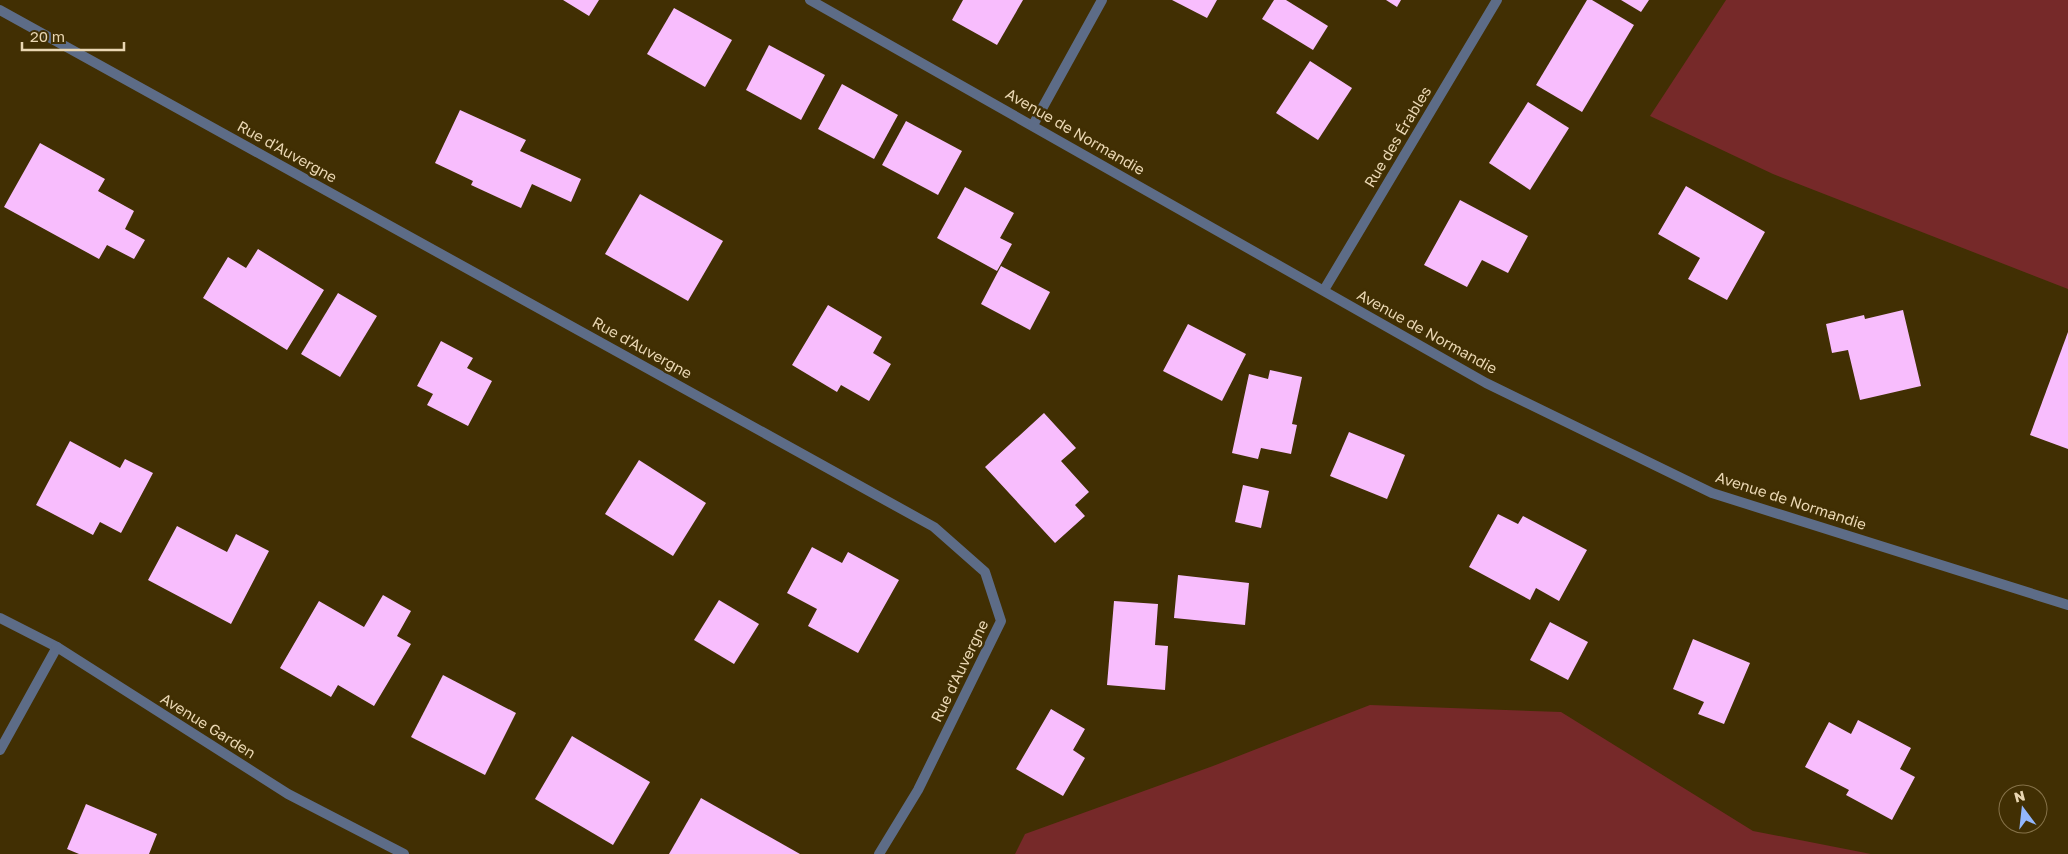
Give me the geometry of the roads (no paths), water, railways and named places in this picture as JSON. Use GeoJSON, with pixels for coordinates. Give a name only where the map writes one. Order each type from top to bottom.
{"type":"FeatureCollection","features":[{"type":"Feature","properties":{"kind":"street","name":"Avenue de Normandie"},"geometry":{"type":"LineString","coordinates":[[810,0],[1486,383],[1712,493],[2068,605]]}},
{"type":"Feature","properties":{"kind":"street"},"geometry":{"type":"LineString","coordinates":[[1033,125],[1102,0]]}},
{"type":"Feature","properties":{"kind":"street","name":"Rue des Érables"},"geometry":{"type":"LineString","coordinates":[[1324,290],[1497,0]]}},
{"type":"Feature","properties":{"kind":"street","name":"Rue d'Auvergne"},"geometry":{"type":"LineString","coordinates":[[0,10],[934,527],[985,572],[1001,621],[918,790],[879,854]]}},
{"type":"Feature","properties":{"kind":"street","name":"Avenue Garden"},"geometry":{"type":"LineString","coordinates":[[0,618],[57,648],[288,794],[404,854]]}},
{"type":"Feature","properties":{"kind":"street"},"geometry":{"type":"LineString","coordinates":[[0,750],[57,648]]}}]}
